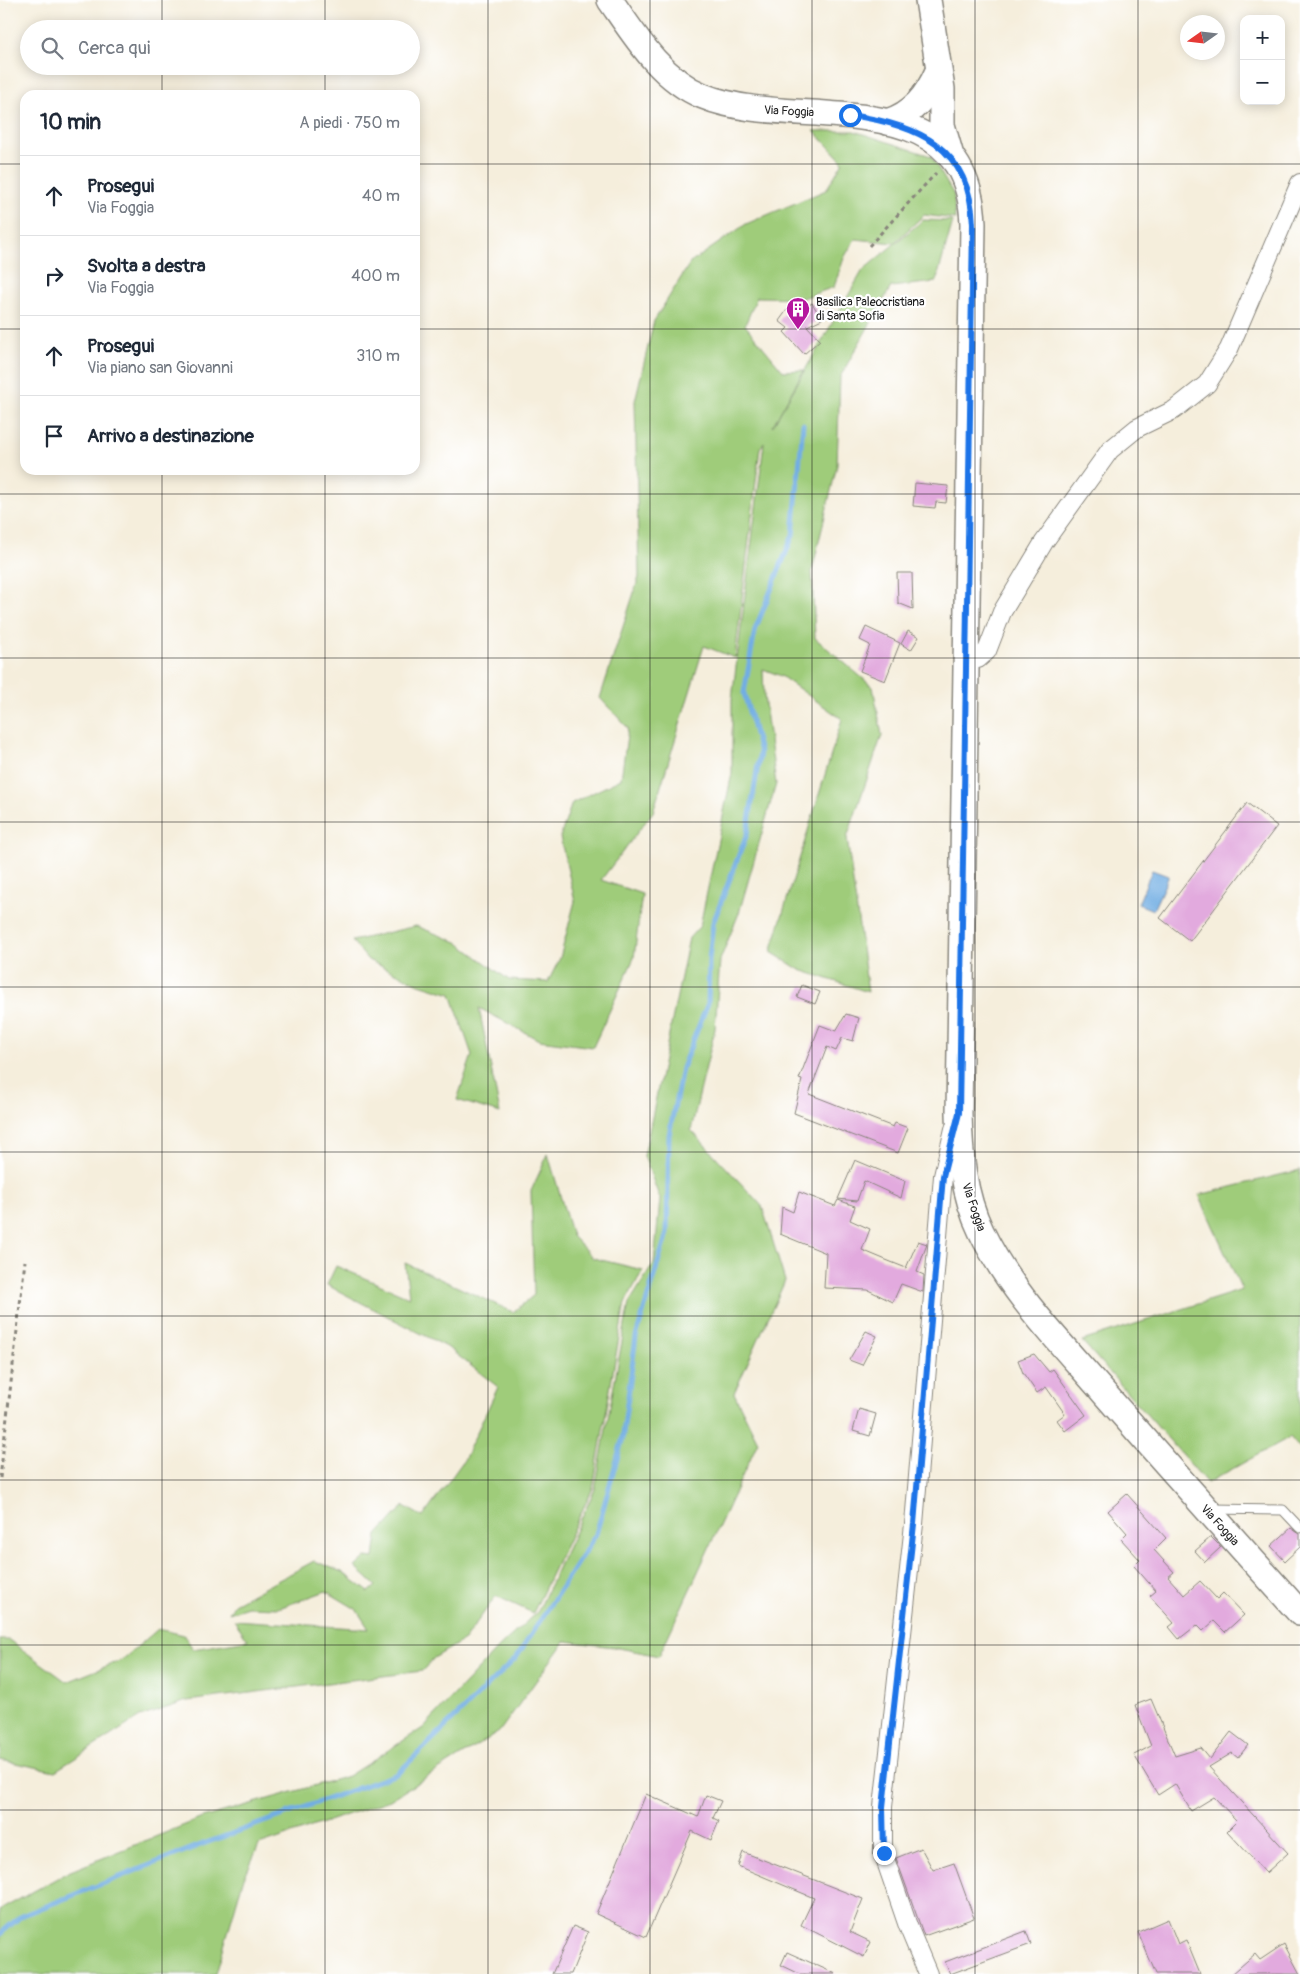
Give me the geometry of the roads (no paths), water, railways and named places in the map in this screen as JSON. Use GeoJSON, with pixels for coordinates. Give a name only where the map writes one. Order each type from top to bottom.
{"type":"FeatureCollection","features":[{"type":"Feature","properties":{"kind":"main road","name":"Via Foggia"},"geometry":{"type":"LineString","coordinates":[[610,0],[664,70],[683,86],[705,97],[742,107],[850,115],[886,122],[917,131],[951,156],[963,174],[968,188],[973,224],[959,1113],[965,1188],[980,1230],[1008,1279],[1052,1333],[1300,1613]]}},
{"type":"Feature","properties":{"kind":"main road"},"geometry":{"type":"LineString","coordinates":[[928,0],[942,89],[941,114],[944,135],[951,156]]}},
{"type":"Feature","properties":{"kind":"main road"},"geometry":{"type":"LineString","coordinates":[[938,71],[919,103],[916,113],[917,131],[932,126],[941,114]]}},
{"type":"Feature","properties":{"kind":"main road"},"geometry":{"type":"LineString","coordinates":[[886,122],[904,115],[919,103]]}},
{"type":"Feature","properties":{"kind":"street"},"geometry":{"type":"LineString","coordinates":[[967,661],[978,659],[987,652],[1002,612],[1044,542],[1110,450],[1137,428],[1174,410],[1207,384],[1229,349],[1300,183]]}},
{"type":"Feature","properties":{"kind":"street"},"geometry":{"type":"LineString","coordinates":[[928,1974],[908,1926],[884,1853],[883,1807],[914,1524],[943,1176],[959,1113]]}},
{"type":"Feature","properties":{"kind":"lane"},"geometry":{"type":"LineString","coordinates":[[1205,1508],[1283,1510],[1300,1528]]}},
{"type":"Feature","properties":{"kind":"water"},"geometry":{"type":"Polygon","coordinates":[[[1152,870],[1168,876],[1153,910],[1138,904],[1152,870]]]}},
{"type":"Feature","properties":{"kind":"waterway"},"geometry":{"type":"LineString","coordinates":[[0,1934],[21,1916],[203,1844],[397,1774],[516,1658],[596,1534],[622,1441],[636,1337],[667,1233],[669,1135],[682,1068],[708,1003],[709,959],[713,923],[747,834],[760,752],[744,693],[755,630],[793,535],[803,424]]}},
{"type":"Feature","properties":{"kind":"place","name":"Basilica Paleocristiana di Santa Sofia"},"geometry":{"type":"Point","coordinates":[798,330]}}]}
